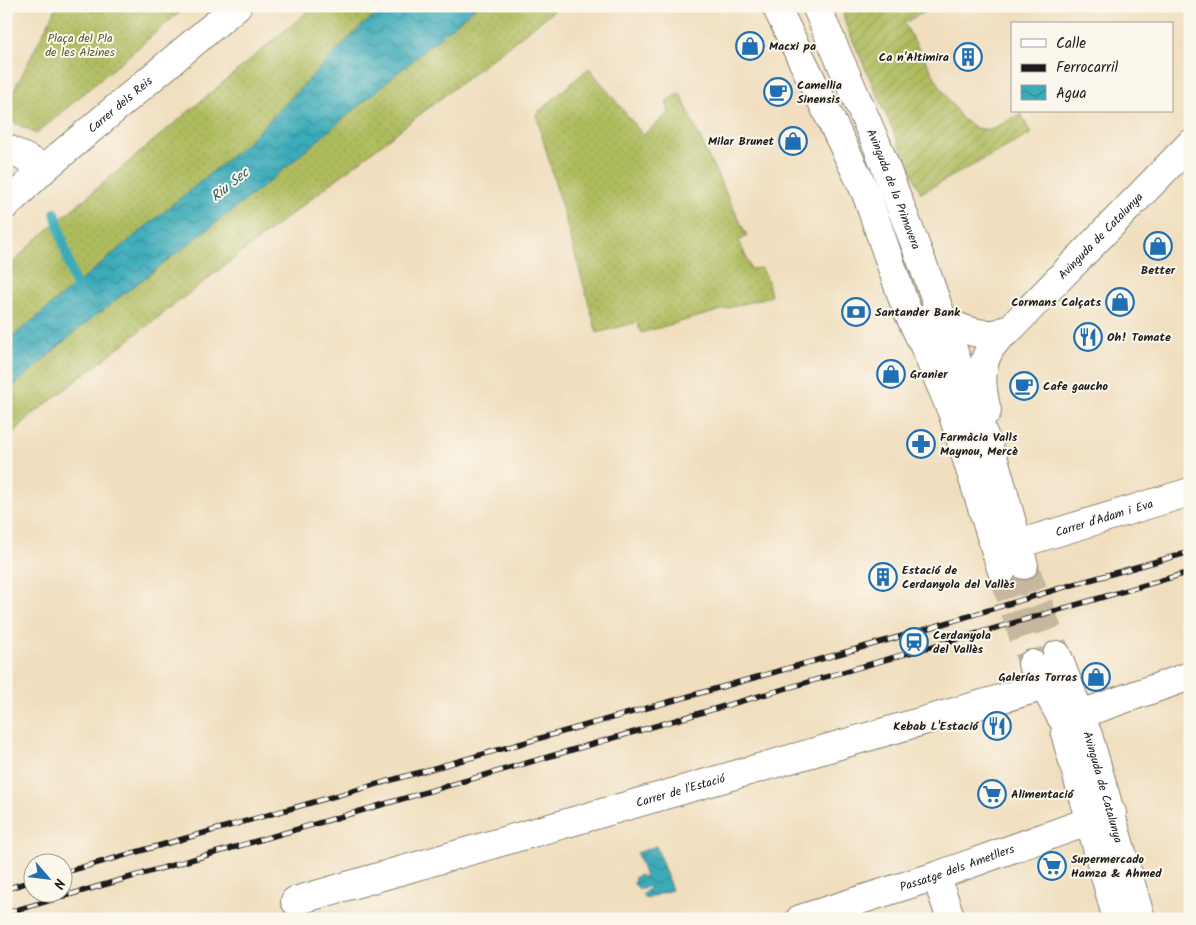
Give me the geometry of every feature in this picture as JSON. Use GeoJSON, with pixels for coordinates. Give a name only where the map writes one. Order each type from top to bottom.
{"type":"FeatureCollection","features":[{"type":"Feature","properties":{"kind":"street","name":"Carrer dels Reis"},"geometry":{"type":"LineString","coordinates":[[6,205],[45,168],[237,6]]}},
{"type":"Feature","properties":{"kind":"street","name":"Avinguda de la Primavera"},"geometry":{"type":"LineString","coordinates":[[776,6],[866,192],[908,314],[924,346],[1015,560]]}},
{"type":"Feature","properties":{"kind":"street","name":"Avinguda de la Primavera"},"geometry":{"type":"LineString","coordinates":[[796,6],[843,106],[881,194],[908,314]]}},
{"type":"Feature","properties":{"kind":"street","name":"Avinguda de la Primavera"},"geometry":{"type":"LineString","coordinates":[[816,6],[877,145],[963,375]]}},
{"type":"Feature","properties":{"kind":"street","name":"Avinguda de Catalunya"},"geometry":{"type":"LineString","coordinates":[[1015,560],[982,388],[984,361],[996,341],[1011,328],[1190,144]]}},
{"type":"Feature","properties":{"kind":"street"},"geometry":{"type":"LineString","coordinates":[[6,148],[45,168]]}},
{"type":"Feature","properties":{"kind":"street"},"geometry":{"type":"LineString","coordinates":[[908,314],[943,320],[973,333],[994,334],[1011,328]]}},
{"type":"Feature","properties":{"kind":"street","name":"Avinguda de Catalunya"},"geometry":{"type":"LineString","coordinates":[[963,375],[996,466]]}},
{"type":"Feature","properties":{"kind":"street","name":"Carrer d'Adam i Eva"},"geometry":{"type":"LineString","coordinates":[[1015,560],[1190,492]]}},
{"type":"Feature","properties":{"kind":"street","name":"Carrer de l'Estació"},"geometry":{"type":"LineString","coordinates":[[294,902],[1061,692],[1190,676]]}},
{"type":"Feature","properties":{"kind":"street","name":"Avinguda de Catalunya"},"geometry":{"type":"LineString","coordinates":[[1061,692],[1101,817],[1130,919]]}},
{"type":"Feature","properties":{"kind":"street","name":"Avinguda de Catalunya"},"geometry":{"type":"LineString","coordinates":[[1101,817],[1117,919]]}},
{"type":"Feature","properties":{"kind":"street","name":"Avinguda de Catalunya"},"geometry":{"type":"LineString","coordinates":[[1101,817],[1141,919]]}},
{"type":"Feature","properties":{"kind":"street","name":"Passatge dels Ametllers"},"geometry":{"type":"LineString","coordinates":[[806,917],[936,876],[1101,817]]}},
{"type":"Feature","properties":{"kind":"street"},"geometry":{"type":"LineString","coordinates":[[936,876],[951,919]]}},
{"type":"Feature","properties":{"kind":"green space","name":"Plaça del Pla de les Alzines"},"geometry":{"type":"Polygon","coordinates":[[[57,6],[187,6],[36,134],[6,118],[6,106],[57,6]]]}},
{"type":"Feature","properties":{"kind":"green space"},"geometry":{"type":"Polygon","coordinates":[[[314,6],[560,6],[28,418],[6,441],[6,270],[32,243],[314,6]]]}},
{"type":"Feature","properties":{"kind":"green space"},"geometry":{"type":"Polygon","coordinates":[[[841,6],[935,6],[904,23],[943,91],[962,119],[976,128],[990,130],[1021,114],[1031,134],[921,193],[846,25],[841,6]]]}},
{"type":"Feature","properties":{"kind":"green space"},"geometry":{"type":"Polygon","coordinates":[[[589,68],[643,135],[669,113],[666,101],[680,93],[747,236],[739,241],[751,269],[762,268],[771,296],[641,333],[637,322],[597,333],[536,114],[589,68]]]}},
{"type":"Feature","properties":{"kind":"water","name":"Riu Sec"},"geometry":{"type":"Polygon","coordinates":[[[388,6],[477,6],[265,185],[76,331],[6,393],[6,342],[247,143],[360,27],[388,6]]]}},
{"type":"Feature","properties":{"kind":"water"},"geometry":{"type":"Polygon","coordinates":[[[656,846],[672,890],[644,898],[643,894],[649,888],[648,886],[642,889],[634,884],[635,877],[640,875],[645,877],[637,853],[656,846]]]}},
{"type":"Feature","properties":{"kind":"waterway"},"geometry":{"type":"LineString","coordinates":[[55,213],[79,299]]}},
{"type":"Feature","properties":{"kind":"tunnel"},"geometry":{"type":"LineString","coordinates":[[1024,565],[1057,655]]}},
{"type":"Feature","properties":{"kind":"tunnel"},"geometry":{"type":"LineString","coordinates":[[1002,571],[1032,664]]}},
{"type":"Feature","properties":{"kind":"railway"},"geometry":{"type":"LineString","coordinates":[[72,870],[913,633],[1061,588],[1190,552]]}},
{"type":"Feature","properties":{"kind":"railway"},"geometry":{"type":"LineString","coordinates":[[6,913],[1190,572]]}},
{"type":"Feature","properties":{"kind":"railway"},"geometry":{"type":"LineString","coordinates":[[6,889],[22,884]]}},
{"type":"Feature","properties":{"kind":"place","name":"Macxi pa"},"geometry":{"type":"Point","coordinates":[750,46]}},
{"type":"Feature","properties":{"kind":"place","name":"Ca n'Altimira"},"geometry":{"type":"Point","coordinates":[968,57]}},
{"type":"Feature","properties":{"kind":"place","name":"Camellia Sinensis"},"geometry":{"type":"Point","coordinates":[778,92]}},
{"type":"Feature","properties":{"kind":"place","name":"Milar Brunet"},"geometry":{"type":"Point","coordinates":[793,141]}},
{"type":"Feature","properties":{"kind":"place","name":"Better"},"geometry":{"type":"Point","coordinates":[1158,246]}},
{"type":"Feature","properties":{"kind":"place","name":"Cormans Calçats"},"geometry":{"type":"Point","coordinates":[1120,302]}},
{"type":"Feature","properties":{"kind":"place","name":"Santander Bank"},"geometry":{"type":"Point","coordinates":[856,312]}},
{"type":"Feature","properties":{"kind":"place","name":"Oh! Tomate"},"geometry":{"type":"Point","coordinates":[1088,337]}},
{"type":"Feature","properties":{"kind":"place","name":"Granier"},"geometry":{"type":"Point","coordinates":[891,374]}},
{"type":"Feature","properties":{"kind":"place","name":"Cafe gaucho"},"geometry":{"type":"Point","coordinates":[1024,386]}},
{"type":"Feature","properties":{"kind":"place","name":"Farmàcia Valls Maynou, Mercè"},"geometry":{"type":"Point","coordinates":[921,444]}},
{"type":"Feature","properties":{"kind":"place","name":"Estació de Cerdanyola del Vallès"},"geometry":{"type":"Point","coordinates":[883,577]}},
{"type":"Feature","properties":{"kind":"place","name":"Cerdanyola del Vallès"},"geometry":{"type":"Point","coordinates":[914,642]}},
{"type":"Feature","properties":{"kind":"place","name":"Galerías Torras"},"geometry":{"type":"Point","coordinates":[1096,677]}},
{"type":"Feature","properties":{"kind":"place","name":"Kebab L'Estació"},"geometry":{"type":"Point","coordinates":[997,726]}},
{"type":"Feature","properties":{"kind":"place","name":"Alimentació"},"geometry":{"type":"Point","coordinates":[992,794]}},
{"type":"Feature","properties":{"kind":"place","name":"Supermercado Hamza & Ahmed"},"geometry":{"type":"Point","coordinates":[1052,866]}}]}
